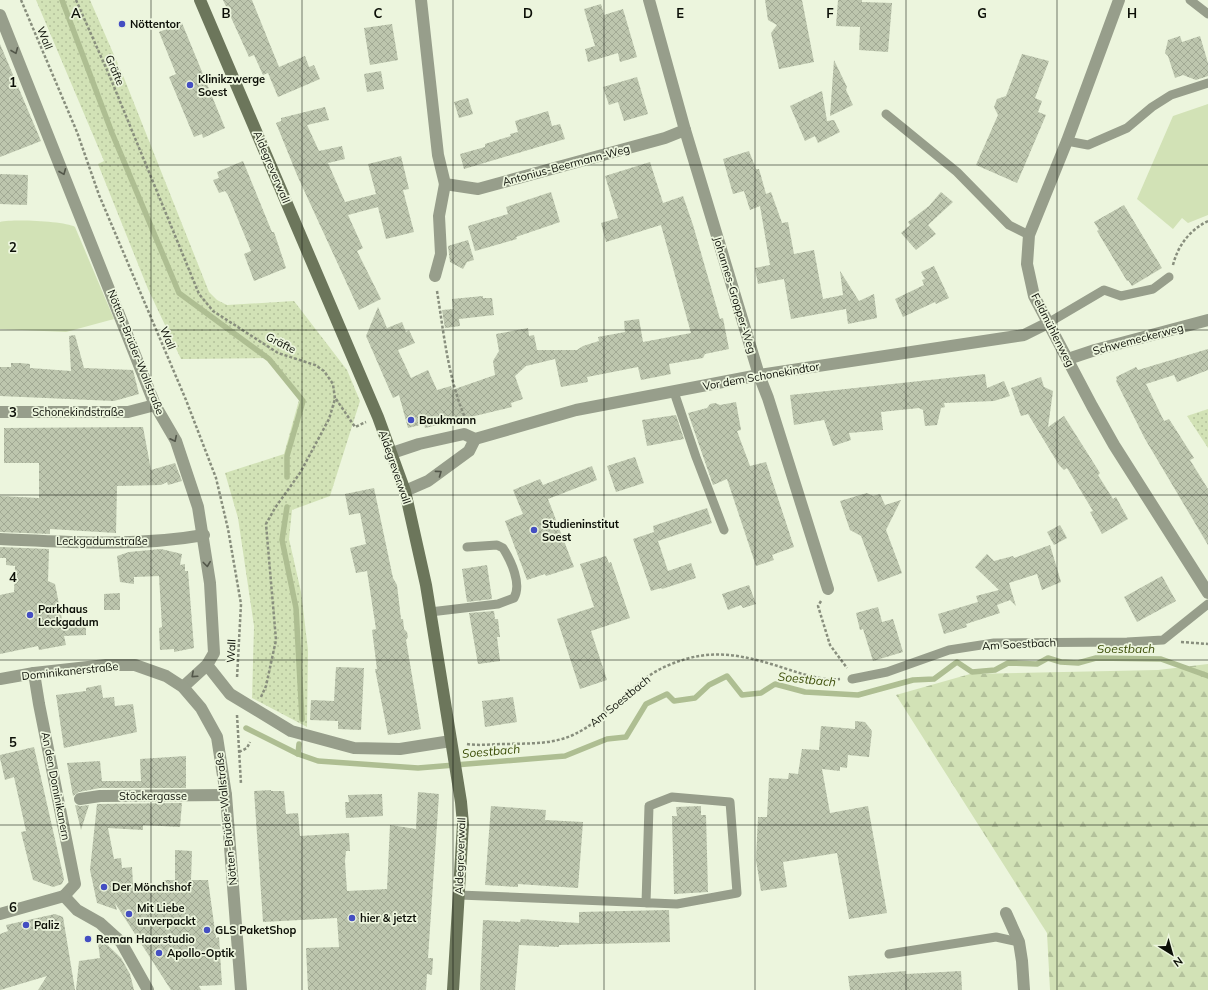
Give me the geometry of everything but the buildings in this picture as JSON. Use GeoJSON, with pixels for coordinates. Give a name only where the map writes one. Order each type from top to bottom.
{"type":"FeatureCollection","features":[{"type":"Feature","properties":{"kind":"street","name":"Aldegreverwall"},"geometry":{"type":"LineString","coordinates":[[200,0],[378,417],[405,491],[426,585],[457,777],[463,824],[453,990]]}},
{"type":"Feature","properties":{"kind":"street"},"geometry":{"type":"LineString","coordinates":[[421,0],[438,155],[445,184],[439,216],[441,254],[435,276]]}},
{"type":"Feature","properties":{"kind":"street","name":"Johannes-Gropper-Weg"},"geometry":{"type":"LineString","coordinates":[[649,0],[685,130],[759,375],[768,398],[828,589]]}},
{"type":"Feature","properties":{"kind":"street","name":"Feldmühlenweg"},"geometry":{"type":"LineString","coordinates":[[1119,0],[1029,235],[1027,264],[1034,296],[1114,445],[1208,592]]}},
{"type":"Feature","properties":{"kind":"street","name":"Nötten-Brüder-Wallstraße"},"geometry":{"type":"LineString","coordinates":[[0,15],[155,405],[176,441],[198,507],[204,535],[214,627],[214,653],[207,665],[182,687],[201,708],[217,737],[226,795],[241,990]]}},
{"type":"Feature","properties":{"kind":"street","name":"Antonius-Beermann-Weg"},"geometry":{"type":"LineString","coordinates":[[445,184],[478,189],[665,138],[685,130]]}},
{"type":"Feature","properties":{"kind":"street","name":"Schwemeckerweg"},"geometry":{"type":"LineString","coordinates":[[1068,359],[1095,350],[1208,320]]}},
{"type":"Feature","properties":{"kind":"street","name":"Vor dem Schonekindtor"},"geometry":{"type":"LineString","coordinates":[[392,453],[419,444],[464,434],[475,439],[576,410],[759,375],[1024,335],[1048,323]]}},
{"type":"Feature","properties":{"kind":"street","name":"Schonekindstraße"},"geometry":{"type":"LineString","coordinates":[[0,412],[128,412],[155,405]]}},
{"type":"Feature","properties":{"kind":"street"},"geometry":{"type":"LineString","coordinates":[[405,491],[428,481],[469,451],[475,439]]}},
{"type":"Feature","properties":{"kind":"street","name":"Leckgadumstraße"},"geometry":{"type":"LineString","coordinates":[[0,539],[112,543],[179,540],[204,535]]}},
{"type":"Feature","properties":{"kind":"street","name":"Dominikanerstraße"},"geometry":{"type":"LineString","coordinates":[[0,679],[34,673],[106,665],[135,665],[166,676],[182,687]]}},
{"type":"Feature","properties":{"kind":"street"},"geometry":{"type":"LineString","coordinates":[[207,665],[233,696],[254,710],[292,731],[354,748],[400,749],[451,746]]}},
{"type":"Feature","properties":{"kind":"street","name":"An den Dominikanern"},"geometry":{"type":"LineString","coordinates":[[34,673],[75,884],[64,896]]}},
{"type":"Feature","properties":{"kind":"street","name":"Stöckergasse"},"geometry":{"type":"LineString","coordinates":[[80,799],[100,796],[226,795]]}},
{"type":"Feature","properties":{"kind":"street"},"geometry":{"type":"LineString","coordinates":[[0,914],[64,896],[77,910],[100,923],[121,942],[148,990]]}},
{"type":"Feature","properties":{"kind":"street"},"geometry":{"type":"LineString","coordinates":[[1006,913],[1019,942],[1024,990]]}},
{"type":"Feature","properties":{"kind":"lane"},"geometry":{"type":"LineString","coordinates":[[1190,0],[1208,14]]}},
{"type":"Feature","properties":{"kind":"lane"},"geometry":{"type":"LineString","coordinates":[[1066,141],[1088,145],[1127,128],[1171,94],[1208,83]]}},
{"type":"Feature","properties":{"kind":"lane"},"geometry":{"type":"LineString","coordinates":[[886,114],[958,172],[1008,226],[1029,235]]}},
{"type":"Feature","properties":{"kind":"lane"},"geometry":{"type":"LineString","coordinates":[[1048,323],[1104,290],[1121,296],[1153,289],[1169,277]]}},
{"type":"Feature","properties":{"kind":"lane"},"geometry":{"type":"LineString","coordinates":[[674,392],[696,457],[724,530]]}},
{"type":"Feature","properties":{"kind":"lane"},"geometry":{"type":"LineString","coordinates":[[430,612],[498,604],[514,598],[518,592],[518,584],[503,548],[496,545],[467,547]]}},
{"type":"Feature","properties":{"kind":"lane"},"geometry":{"type":"LineString","coordinates":[[1163,640],[1208,604]]}},
{"type":"Feature","properties":{"kind":"lane","name":"Am Soestbach"},"geometry":{"type":"LineString","coordinates":[[852,678],[887,672],[949,650],[994,644],[1163,640]]}},
{"type":"Feature","properties":{"kind":"lane"},"geometry":{"type":"LineString","coordinates":[[459,895],[646,903],[677,904],[737,893],[730,802],[672,797],[649,806],[646,903]]}},
{"type":"Feature","properties":{"kind":"lane"},"geometry":{"type":"LineString","coordinates":[[889,954],[996,937],[1019,942]]}},
{"type":"Feature","properties":{"kind":"path","name":"Wall"},"geometry":{"type":"LineString","coordinates":[[21,0],[77,132],[99,194],[186,400],[216,478],[228,529],[241,604],[237,678],[233,696]]}},
{"type":"Feature","properties":{"kind":"path","name":"Gräfte"},"geometry":{"type":"LineString","coordinates":[[76,0],[110,77],[199,294],[214,311],[278,354],[315,365],[324,371],[333,384],[335,399]]}},
{"type":"Feature","properties":{"kind":"path"},"geometry":{"type":"LineString","coordinates":[[1169,277],[1176,250],[1195,227],[1208,221]]}},
{"type":"Feature","properties":{"kind":"path"},"geometry":{"type":"LineString","coordinates":[[435,276],[446,347],[455,391],[475,439]]}},
{"type":"Feature","properties":{"kind":"path"},"geometry":{"type":"LineString","coordinates":[[335,399],[355,426],[378,417]]}},
{"type":"Feature","properties":{"kind":"path"},"geometry":{"type":"LineString","coordinates":[[254,710],[266,686],[276,640],[266,524],[303,466],[329,419],[335,399]]}},
{"type":"Feature","properties":{"kind":"path"},"geometry":{"type":"LineString","coordinates":[[828,589],[818,606],[830,645],[846,666],[852,678]]}},
{"type":"Feature","properties":{"kind":"path"},"geometry":{"type":"LineString","coordinates":[[1163,640],[1208,644]]}},
{"type":"Feature","properties":{"kind":"path","name":"Am Soestbach"},"geometry":{"type":"LineString","coordinates":[[451,746],[547,744],[565,738],[583,730],[638,684],[669,665],[699,656],[722,653],[745,657],[808,675],[834,680],[852,678]]}},
{"type":"Feature","properties":{"kind":"path"},"geometry":{"type":"LineString","coordinates":[[226,795],[241,792],[239,752],[233,696]]}},
{"type":"Feature","properties":{"kind":"path"},"geometry":{"type":"LineString","coordinates":[[239,752],[246,748],[250,742]]}},
{"type":"Feature","properties":{"kind":"green space"},"geometry":{"type":"Polygon","coordinates":[[[36,0],[90,0],[124,78],[209,292],[217,300],[227,305],[294,301],[347,370],[360,401],[330,496],[292,510],[289,539],[301,592],[308,650],[307,727],[252,698],[254,626],[238,518],[225,473],[284,454],[299,400],[267,358],[181,359],[148,289],[98,164],[104,161],[36,0]]]}},
{"type":"Feature","properties":{"kind":"green space"},"geometry":{"type":"Polygon","coordinates":[[[1208,104],[1208,215],[1188,223],[1182,218],[1173,229],[1137,199],[1173,116],[1208,104]]]}},
{"type":"Feature","properties":{"kind":"green space"},"geometry":{"type":"Polygon","coordinates":[[[38,221],[60,223],[75,227],[114,319],[66,332],[0,329],[0,222],[38,221]]]}},
{"type":"Feature","properties":{"kind":"green space"},"geometry":{"type":"Polygon","coordinates":[[[1208,409],[1208,448],[1187,416],[1208,409]]]}},
{"type":"Feature","properties":{"kind":"green space"},"geometry":{"type":"Polygon","coordinates":[[[1208,664],[1208,990],[1050,990],[1047,933],[896,695],[970,674],[1158,670],[1208,664]]]}},
{"type":"Feature","properties":{"kind":"waterway"},"geometry":{"type":"LineString","coordinates":[[62,0],[112,133],[179,293],[269,359],[303,401],[287,456],[287,477]]}},
{"type":"Feature","properties":{"kind":"waterway"},"geometry":{"type":"LineString","coordinates":[[287,507],[282,540],[296,608],[302,719]]}},
{"type":"Feature","properties":{"kind":"waterway","name":"Soestbach"},"geometry":{"type":"LineString","coordinates":[[246,728],[298,754],[318,761],[418,768],[565,756],[607,739],[626,737],[646,704],[667,694],[674,701],[695,698],[709,685],[727,676],[742,695],[761,693],[775,684],[805,692],[858,695],[913,680],[934,679],[957,662],[972,672],[995,670],[1008,663],[1037,664],[1048,658],[1061,662],[1078,663],[1096,658],[1161,659],[1208,676]]}},
{"type":"Feature","properties":{"kind":"waterway"},"geometry":{"type":"LineString","coordinates":[[298,754],[299,744]]}},
{"type":"Feature","properties":{"kind":"place","name":"Nöttentor"},"geometry":{"type":"Point","coordinates":[122,24]}},
{"type":"Feature","properties":{"kind":"place","name":"Klinikzwerge Soest"},"geometry":{"type":"Point","coordinates":[190,85]}},
{"type":"Feature","properties":{"kind":"place","name":"Baukmann"},"geometry":{"type":"Point","coordinates":[411,420]}},
{"type":"Feature","properties":{"kind":"place","name":"Studieninstitut Soest"},"geometry":{"type":"Point","coordinates":[534,530]}},
{"type":"Feature","properties":{"kind":"place","name":"Parkhaus Leckgadum"},"geometry":{"type":"Point","coordinates":[30,615]}},
{"type":"Feature","properties":{"kind":"place","name":"Der Mönchshof"},"geometry":{"type":"Point","coordinates":[104,887]}},
{"type":"Feature","properties":{"kind":"place","name":"Mit Liebe unverpackt"},"geometry":{"type":"Point","coordinates":[129,914]}},
{"type":"Feature","properties":{"kind":"place","name":"hier & jetzt"},"geometry":{"type":"Point","coordinates":[352,918]}},
{"type":"Feature","properties":{"kind":"place","name":"Paliz"},"geometry":{"type":"Point","coordinates":[26,925]}},
{"type":"Feature","properties":{"kind":"place","name":"GLS PaketShop"},"geometry":{"type":"Point","coordinates":[207,930]}},
{"type":"Feature","properties":{"kind":"place","name":"Reman Haarstudio"},"geometry":{"type":"Point","coordinates":[88,939]}},
{"type":"Feature","properties":{"kind":"place","name":"Apollo-Optik"},"geometry":{"type":"Point","coordinates":[159,953]}}]}
